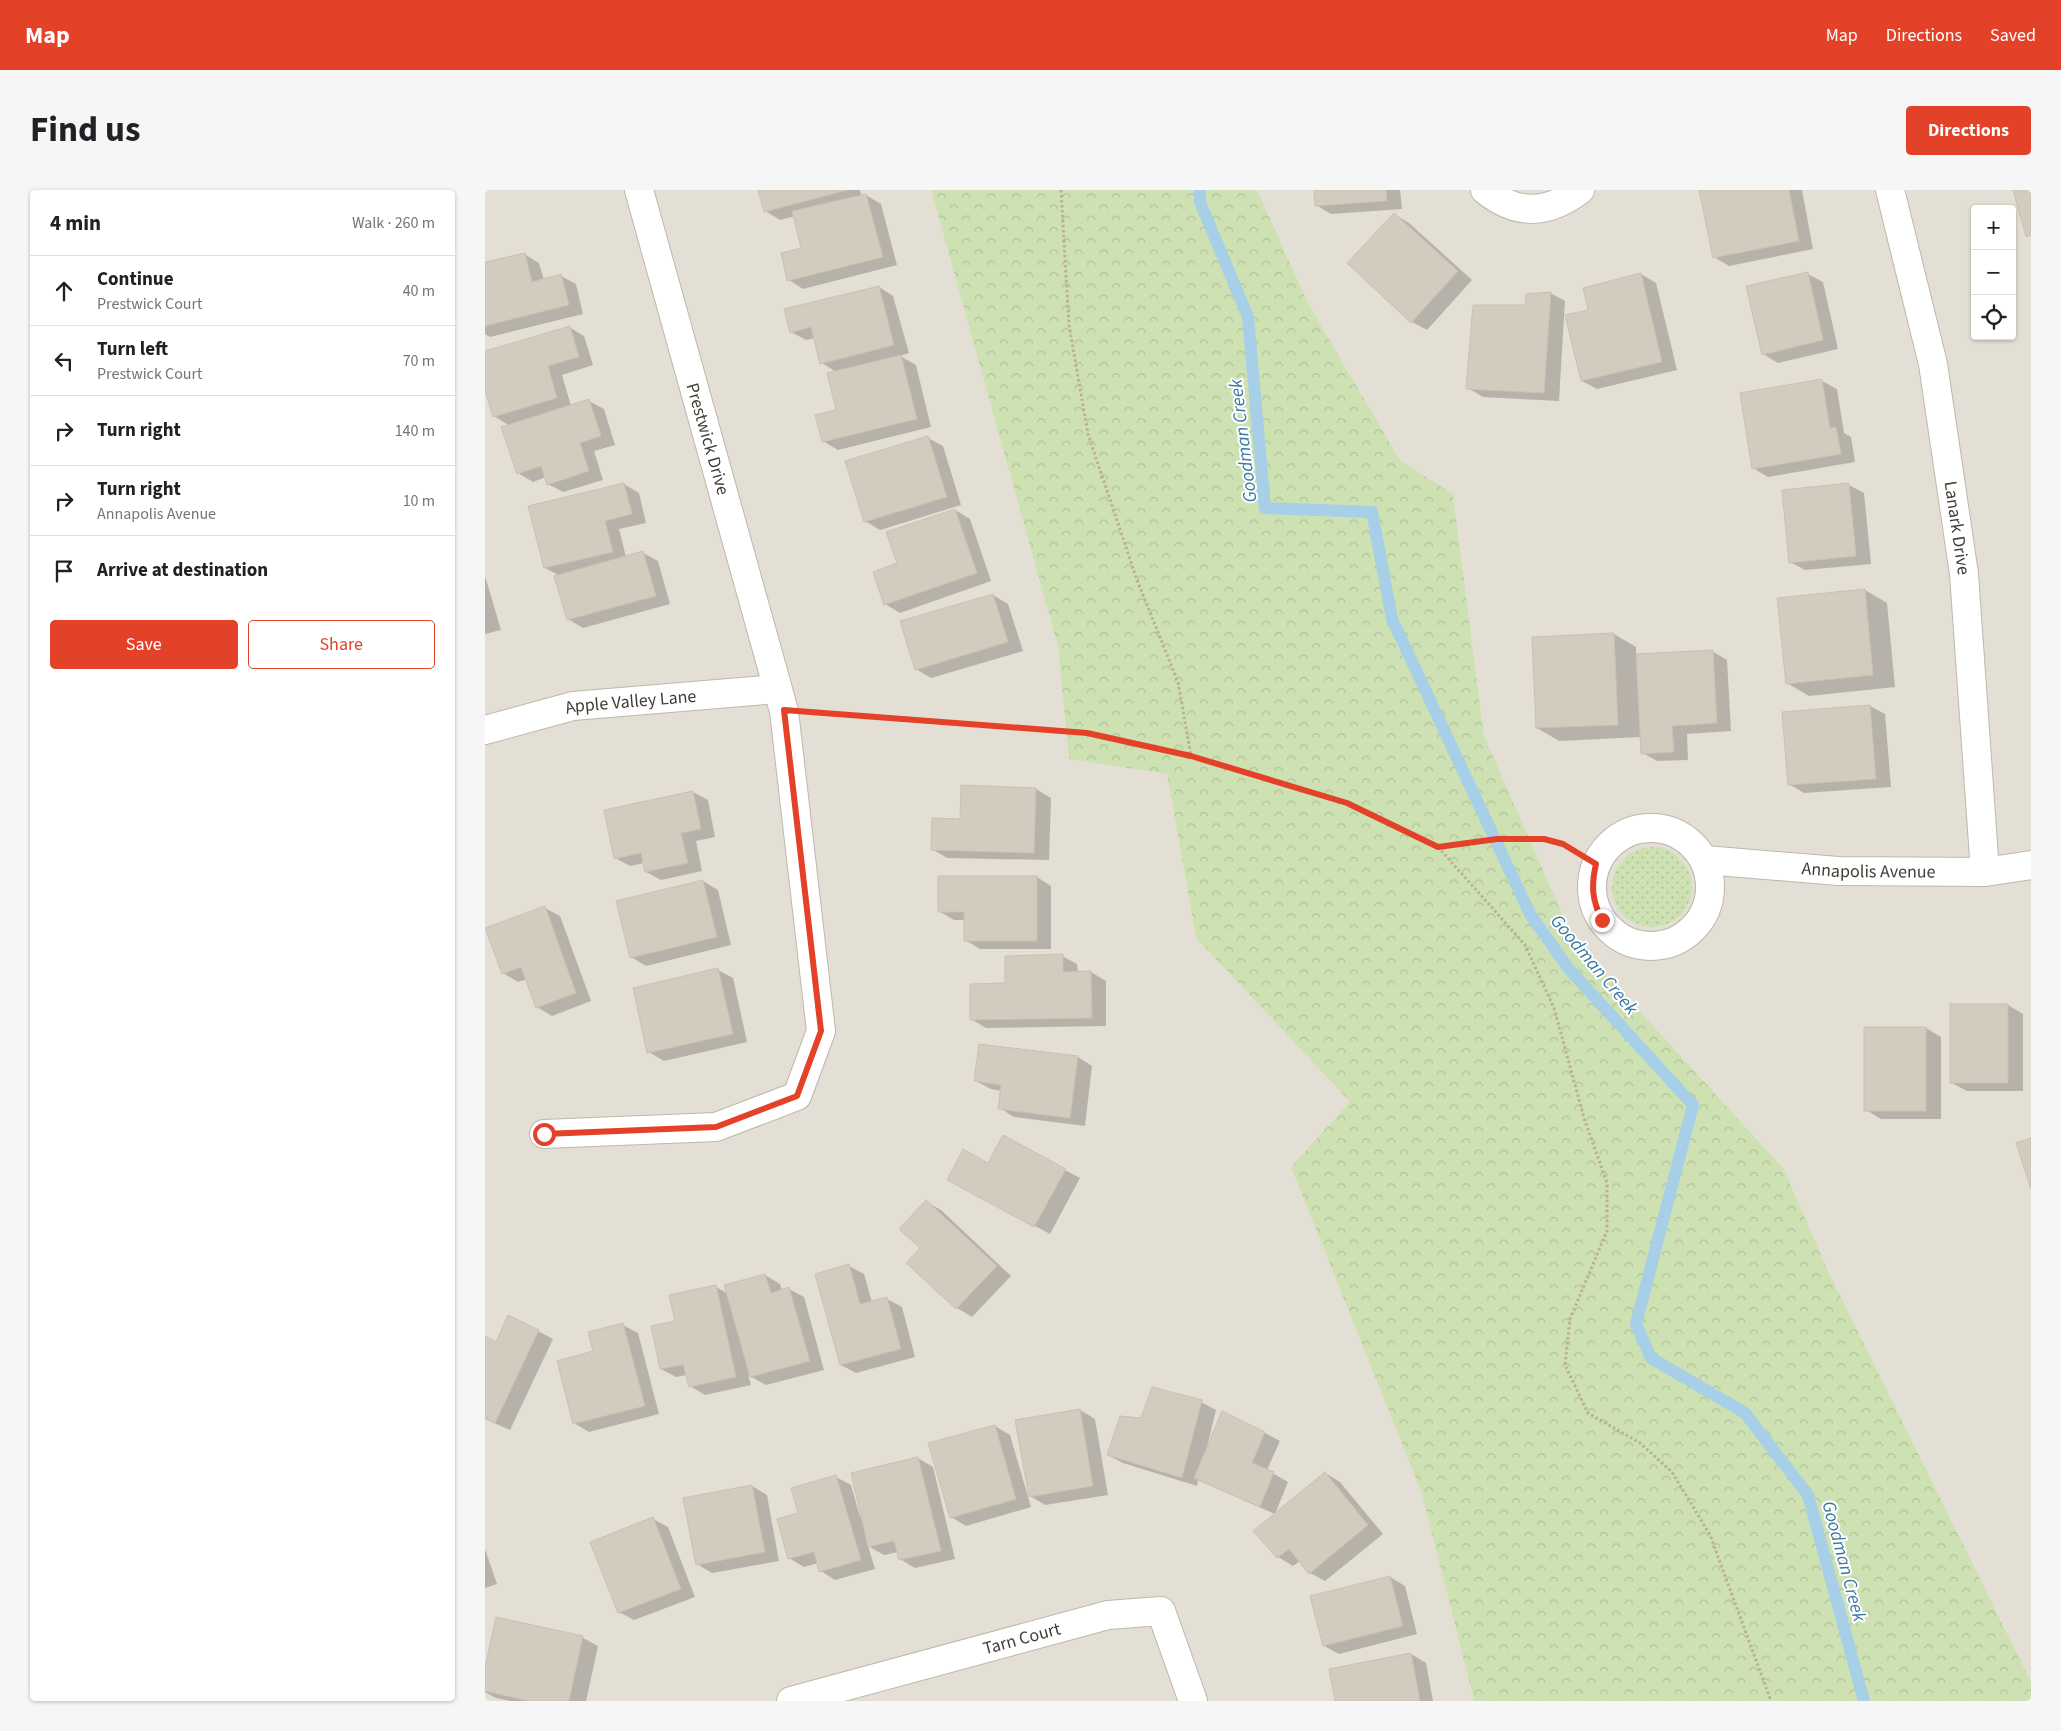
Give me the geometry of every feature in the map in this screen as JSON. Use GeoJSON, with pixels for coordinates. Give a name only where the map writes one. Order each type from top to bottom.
{"type":"FeatureCollection","features":[{"type":"Feature","properties":{"kind":"street","name":"Prestwick Drive"},"geometry":{"type":"LineString","coordinates":[[544,1134],[716,1127],[797,1096],[821,1031],[781,700],[639,190]]}},
{"type":"Feature","properties":{"kind":"street"},"geometry":{"type":"LineString","coordinates":[[1485,190],[1506,204],[1521,208],[1543,209],[1565,202],[1580,190]]}},
{"type":"Feature","properties":{"kind":"street","name":"Lanark Drive"},"geometry":{"type":"LineString","coordinates":[[1890,190],[1933,364],[1964,574],[1985,872]]}},
{"type":"Feature","properties":{"kind":"street","name":"Apple Valley Lane"},"geometry":{"type":"LineString","coordinates":[[485,730],[573,706],[781,700]]}},
{"type":"Feature","properties":{"kind":"street"},"geometry":{"type":"LineString","coordinates":[[1639,828],[1659,828],[1678,833],[1694,844],[1705,860],[1711,879],[1710,899],[1703,917],[1690,933],[1672,942],[1653,946],[1633,944],[1615,935],[1602,920],[1593,902],[1592,882],[1596,864],[1607,847],[1621,835],[1639,828]]}},
{"type":"Feature","properties":{"kind":"street","name":"Annapolis Avenue"},"geometry":{"type":"LineString","coordinates":[[1705,860],[1838,871],[1985,872],[2031,864]]}},
{"type":"Feature","properties":{"kind":"street","name":"Tarn Court"},"geometry":{"type":"LineString","coordinates":[[791,1701],[1108,1615],[1161,1611],[1193,1701]]}},
{"type":"Feature","properties":{"kind":"path"},"geometry":{"type":"LineString","coordinates":[[1061,190],[1069,325],[1087,434],[1137,580],[1178,682],[1191,756]]}},
{"type":"Feature","properties":{"kind":"path"},"geometry":{"type":"LineString","coordinates":[[781,700],[1087,733],[1191,756],[1347,803],[1438,847],[1525,945],[1554,1008],[1585,1118],[1607,1183],[1607,1231],[1570,1319],[1565,1365],[1588,1413],[1640,1444],[1672,1472],[1710,1535],[1771,1701]]}},
{"type":"Feature","properties":{"kind":"path"},"geometry":{"type":"LineString","coordinates":[[1438,847],[1527,837],[1563,844],[1596,864]]}},
{"type":"Feature","properties":{"kind":"shaded area"},"geometry":{"type":"Polygon","coordinates":[[[485,190],[931,190],[1058,647],[1069,759],[1167,774],[1196,938],[1350,1102],[1421,1491],[1474,1701],[485,1701],[485,190]]]}},
{"type":"Feature","properties":{"kind":"shaded area"},"geometry":{"type":"Polygon","coordinates":[[[1257,190],[2031,190],[2031,1682],[1828,1271],[1784,1169],[1573,938],[1484,736],[1453,494],[1400,460],[1309,305],[1257,190]]]}},
{"type":"Feature","properties":{"kind":"green space"},"geometry":{"type":"Polygon","coordinates":[[[931,190],[1257,190],[1309,305],[1400,460],[1453,494],[1484,736],[1573,938],[1784,1169],[1828,1271],[2031,1682],[2031,1701],[1474,1701],[1421,1491],[1291,1167],[1350,1102],[1196,938],[1167,774],[1069,759],[1058,647],[931,190]]]}},
{"type":"Feature","properties":{"kind":"green space"},"geometry":{"type":"Polygon","coordinates":[[[1652,847],[1667,850],[1680,859],[1689,872],[1692,887],[1689,902],[1680,915],[1667,924],[1652,927],[1637,924],[1624,915],[1615,902],[1612,887],[1615,872],[1624,859],[1637,850],[1652,847]]]}},
{"type":"Feature","properties":{"kind":"building"},"geometry":{"type":"Polygon","coordinates":[[[758,190],[848,190],[764,212],[758,190]]]}},
{"type":"Feature","properties":{"kind":"building"},"geometry":{"type":"Polygon","coordinates":[[[1314,190],[1386,190],[1387,201],[1315,206],[1314,190]]]}},
{"type":"Feature","properties":{"kind":"building"},"geometry":{"type":"Polygon","coordinates":[[[1699,190],[1789,190],[1799,241],[1713,258],[1699,190]]]}},
{"type":"Feature","properties":{"kind":"building"},"geometry":{"type":"Polygon","coordinates":[[[2013,190],[2031,190],[2031,235],[2026,237],[2013,190]]]}},
{"type":"Feature","properties":{"kind":"building"},"geometry":{"type":"Polygon","coordinates":[[[866,194],[883,257],[787,281],[781,253],[801,248],[792,211],[866,194]]]}},
{"type":"Feature","properties":{"kind":"building"},"geometry":{"type":"Polygon","coordinates":[[[1394,213],[1458,271],[1411,323],[1347,263],[1394,213]]]}},
{"type":"Feature","properties":{"kind":"building"},"geometry":{"type":"Polygon","coordinates":[[[525,253],[532,282],[561,274],[569,305],[485,326],[485,262],[525,253]]]}},
{"type":"Feature","properties":{"kind":"building"},"geometry":{"type":"Polygon","coordinates":[[[1808,272],[1823,340],[1762,355],[1746,286],[1808,272]]]}},
{"type":"Feature","properties":{"kind":"building"},"geometry":{"type":"Polygon","coordinates":[[[1641,273],[1662,362],[1581,381],[1565,315],[1588,310],[1583,288],[1641,273]]]}},
{"type":"Feature","properties":{"kind":"building"},"geometry":{"type":"Polygon","coordinates":[[[879,286],[894,345],[820,364],[811,327],[790,333],[784,309],[879,286]]]}},
{"type":"Feature","properties":{"kind":"building"},"geometry":{"type":"Polygon","coordinates":[[[1551,292],[1544,393],[1466,389],[1473,305],[1525,305],[1526,294],[1551,292]]]}},
{"type":"Feature","properties":{"kind":"building"},"geometry":{"type":"Polygon","coordinates":[[[570,326],[579,357],[548,366],[557,398],[493,417],[485,391],[485,351],[570,326]]]}},
{"type":"Feature","properties":{"kind":"building"},"geometry":{"type":"Polygon","coordinates":[[[901,355],[917,419],[822,442],[815,415],[836,410],[827,373],[901,355]]]}},
{"type":"Feature","properties":{"kind":"building"},"geometry":{"type":"Polygon","coordinates":[[[1822,379],[1830,428],[1836,427],[1841,454],[1752,469],[1740,393],[1822,379]]]}},
{"type":"Feature","properties":{"kind":"building"},"geometry":{"type":"Polygon","coordinates":[[[589,399],[601,436],[580,443],[589,471],[547,485],[541,466],[517,474],[501,427],[589,399]]]}},
{"type":"Feature","properties":{"kind":"building"},"geometry":{"type":"Polygon","coordinates":[[[928,436],[947,497],[864,522],[845,461],[928,436]]]}},
{"type":"Feature","properties":{"kind":"building"},"geometry":{"type":"Polygon","coordinates":[[[624,483],[632,514],[605,521],[613,552],[544,568],[528,506],[624,483]]]}},
{"type":"Feature","properties":{"kind":"building"},"geometry":{"type":"Polygon","coordinates":[[[1849,483],[1856,556],[1789,563],[1782,490],[1849,483]]]}},
{"type":"Feature","properties":{"kind":"building"},"geometry":{"type":"Polygon","coordinates":[[[955,509],[977,573],[884,605],[873,572],[897,563],[886,532],[955,509]]]}},
{"type":"Feature","properties":{"kind":"building"},"geometry":{"type":"Polygon","coordinates":[[[643,551],[656,596],[567,620],[554,576],[643,551]]]}},
{"type":"Feature","properties":{"kind":"building"},"geometry":{"type":"Polygon","coordinates":[[[1865,589],[1873,675],[1786,684],[1777,598],[1865,589]]]}},
{"type":"Feature","properties":{"kind":"building"},"geometry":{"type":"Polygon","coordinates":[[[993,594],[1008,642],[915,670],[900,621],[993,594]]]}},
{"type":"Feature","properties":{"kind":"building"},"geometry":{"type":"Polygon","coordinates":[[[1614,633],[1618,725],[1536,728],[1532,637],[1614,633]]]}},
{"type":"Feature","properties":{"kind":"building"},"geometry":{"type":"Polygon","coordinates":[[[1713,650],[1717,723],[1672,726],[1674,752],[1641,754],[1636,654],[1713,650]]]}},
{"type":"Feature","properties":{"kind":"building"},"geometry":{"type":"Polygon","coordinates":[[[1870,705],[1876,779],[1788,785],[1782,712],[1870,705]]]}},
{"type":"Feature","properties":{"kind":"building"},"geometry":{"type":"Polygon","coordinates":[[[961,785],[1036,788],[1034,853],[931,850],[932,818],[960,819],[961,785]]]}},
{"type":"Feature","properties":{"kind":"building"},"geometry":{"type":"Polygon","coordinates":[[[693,791],[701,829],[681,833],[688,863],[645,872],[641,853],[614,859],[604,810],[693,791]]]}},
{"type":"Feature","properties":{"kind":"building"},"geometry":{"type":"Polygon","coordinates":[[[938,876],[1037,876],[1037,941],[964,941],[964,912],[938,912],[938,876]]]}},
{"type":"Feature","properties":{"kind":"building"},"geometry":{"type":"Polygon","coordinates":[[[703,880],[717,937],[630,958],[616,901],[703,880]]]}},
{"type":"Feature","properties":{"kind":"building"},"geometry":{"type":"Polygon","coordinates":[[[545,906],[576,993],[536,1008],[521,967],[502,974],[485,928],[545,906]]]}},
{"type":"Feature","properties":{"kind":"building"},"geometry":{"type":"Polygon","coordinates":[[[1063,954],[1063,972],[1091,971],[1092,1018],[970,1020],[970,984],[1005,983],[1005,956],[1063,954]]]}},
{"type":"Feature","properties":{"kind":"building"},"geometry":{"type":"Polygon","coordinates":[[[718,968],[733,1034],[647,1053],[633,988],[718,968]]]}},
{"type":"Feature","properties":{"kind":"building"},"geometry":{"type":"Polygon","coordinates":[[[1950,1004],[2008,1004],[2008,1083],[1950,1083],[1950,1004]]]}},
{"type":"Feature","properties":{"kind":"building"},"geometry":{"type":"Polygon","coordinates":[[[1864,1027],[1926,1027],[1926,1111],[1864,1111],[1864,1027]]]}},
{"type":"Feature","properties":{"kind":"building"},"geometry":{"type":"Polygon","coordinates":[[[979,1044],[1078,1056],[1070,1118],[998,1109],[1001,1085],[974,1081],[979,1044]]]}},
{"type":"Feature","properties":{"kind":"building"},"geometry":{"type":"Polygon","coordinates":[[[1003,1135],[1066,1169],[1034,1227],[947,1180],[963,1149],[988,1163],[1003,1135]]]}},
{"type":"Feature","properties":{"kind":"building"},"geometry":{"type":"Polygon","coordinates":[[[2031,1138],[2031,1189],[2016,1143],[2031,1138]]]}},
{"type":"Feature","properties":{"kind":"building"},"geometry":{"type":"Polygon","coordinates":[[[926,1200],[997,1266],[956,1309],[906,1263],[920,1248],[899,1229],[926,1200]]]}},
{"type":"Feature","properties":{"kind":"building"},"geometry":{"type":"Polygon","coordinates":[[[849,1264],[860,1304],[887,1297],[901,1349],[840,1365],[815,1274],[849,1264]]]}},
{"type":"Feature","properties":{"kind":"building"},"geometry":{"type":"Polygon","coordinates":[[[765,1274],[771,1293],[789,1287],[810,1361],[750,1377],[724,1285],[765,1274]]]}},
{"type":"Feature","properties":{"kind":"building"},"geometry":{"type":"Polygon","coordinates":[[[716,1285],[736,1377],[689,1387],[683,1365],[660,1369],[651,1326],[675,1321],[669,1295],[716,1285]]]}},
{"type":"Feature","properties":{"kind":"building"},"geometry":{"type":"Polygon","coordinates":[[[508,1315],[539,1330],[495,1423],[485,1418],[485,1336],[496,1342],[508,1315]]]}},
{"type":"Feature","properties":{"kind":"building"},"geometry":{"type":"Polygon","coordinates":[[[623,1323],[645,1406],[573,1424],[557,1361],[593,1351],[588,1332],[623,1323]]]}},
{"type":"Feature","properties":{"kind":"building"},"geometry":{"type":"Polygon","coordinates":[[[1152,1387],[1202,1400],[1182,1478],[1107,1455],[1120,1416],[1141,1418],[1152,1387]]]}},
{"type":"Feature","properties":{"kind":"building"},"geometry":{"type":"Polygon","coordinates":[[[1080,1409],[1093,1486],[1029,1497],[1015,1420],[1080,1409]]]}},
{"type":"Feature","properties":{"kind":"building"},"geometry":{"type":"Polygon","coordinates":[[[1222,1411],[1265,1432],[1252,1463],[1274,1472],[1260,1507],[1194,1478],[1222,1411]]]}},
{"type":"Feature","properties":{"kind":"building"},"geometry":{"type":"Polygon","coordinates":[[[995,1425],[1016,1499],[950,1518],[928,1443],[995,1425]]]}},
{"type":"Feature","properties":{"kind":"building"},"geometry":{"type":"Polygon","coordinates":[[[918,1457],[941,1551],[899,1560],[894,1541],[868,1547],[851,1473],[918,1457]]]}},
{"type":"Feature","properties":{"kind":"building"},"geometry":{"type":"Polygon","coordinates":[[[1325,1472],[1368,1525],[1309,1574],[1289,1549],[1277,1558],[1253,1531],[1325,1472]]]}},
{"type":"Feature","properties":{"kind":"building"},"geometry":{"type":"Polygon","coordinates":[[[836,1475],[861,1560],[819,1572],[814,1552],[788,1559],[777,1519],[798,1513],[791,1488],[836,1475]]]}},
{"type":"Feature","properties":{"kind":"building"},"geometry":{"type":"Polygon","coordinates":[[[752,1485],[765,1552],[696,1565],[683,1498],[752,1485]]]}},
{"type":"Feature","properties":{"kind":"building"},"geometry":{"type":"Polygon","coordinates":[[[653,1517],[681,1589],[618,1613],[590,1542],[653,1517]]]}},
{"type":"Feature","properties":{"kind":"building"},"geometry":{"type":"Polygon","coordinates":[[[1390,1576],[1403,1626],[1323,1646],[1310,1596],[1390,1576]]]}},
{"type":"Feature","properties":{"kind":"building"},"geometry":{"type":"Polygon","coordinates":[[[496,1617],[583,1636],[569,1701],[529,1701],[485,1691],[485,1667],[496,1617]]]}},
{"type":"Feature","properties":{"kind":"building"},"geometry":{"type":"Polygon","coordinates":[[[1411,1653],[1420,1701],[1335,1701],[1329,1669],[1411,1653]]]}},
{"type":"Feature","properties":{"kind":"waterway","name":"Goodman Creek"},"geometry":{"type":"LineString","coordinates":[[1200,190],[1200,202],[1248,317],[1265,508],[1372,512],[1392,619],[1530,914],[1568,968],[1693,1105],[1636,1324],[1651,1358],[1745,1413],[1808,1495],[1864,1701]]}},
{"type":"Feature","properties":{"kind":"route"},"geometry":{"type":"LineString","coordinates":[[544,1134],[716,1127],[797,1096],[821,1031],[784,710],[1087,733],[1191,756],[1347,803],[1438,847],[1497,839],[1527,837],[1544,839],[1563,844],[1596,864],[1592,882],[1593,902],[1602,920]]}}]}
